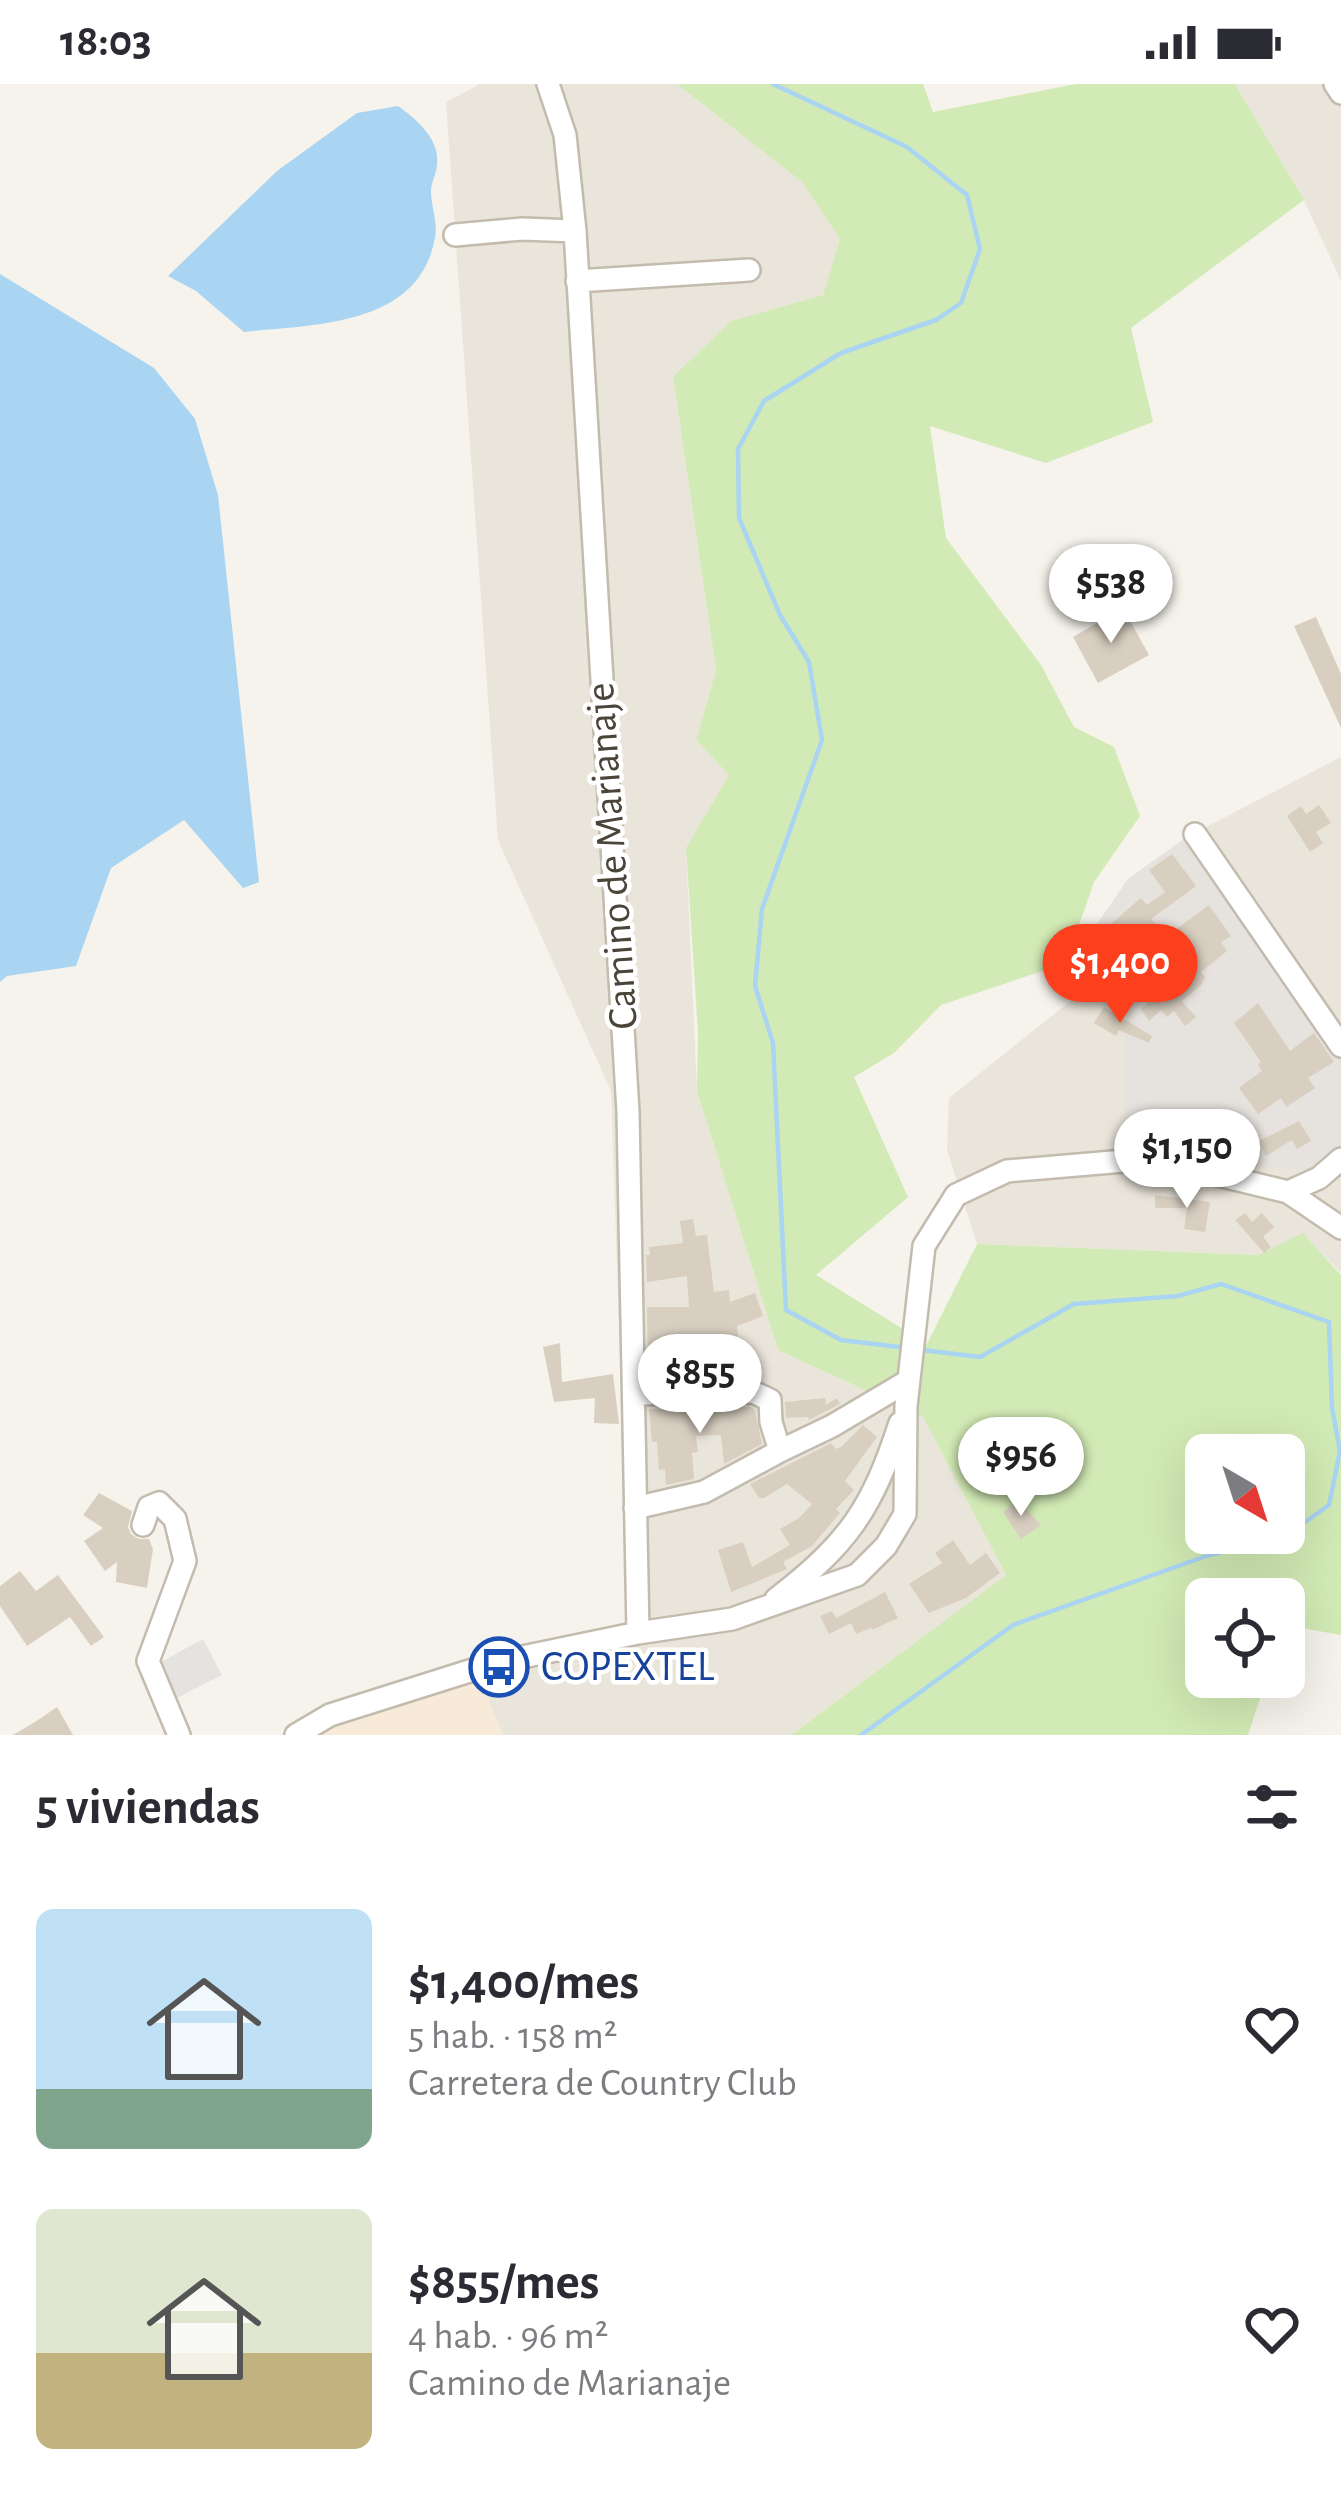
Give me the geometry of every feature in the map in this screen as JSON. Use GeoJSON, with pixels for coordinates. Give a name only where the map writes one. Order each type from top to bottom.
{"type":"FeatureCollection","features":[{"type":"Feature","properties":{"kind":"street","name":"Camino de Marianaje"},"geometry":{"type":"LineString","coordinates":[[548,84],[565,135],[575,231],[628,1112],[638,1633]]}},
{"type":"Feature","properties":{"kind":"street"},"geometry":{"type":"LineString","coordinates":[[1335,84],[1341,93]]}},
{"type":"Feature","properties":{"kind":"street"},"geometry":{"type":"LineString","coordinates":[[455,236],[522,229],[575,231]]}},
{"type":"Feature","properties":{"kind":"street"},"geometry":{"type":"LineString","coordinates":[[577,281],[749,270]]}},
{"type":"Feature","properties":{"kind":"street"},"geometry":{"type":"LineString","coordinates":[[1195,834],[1341,1046]]}},
{"type":"Feature","properties":{"kind":"street"},"geometry":{"type":"LineString","coordinates":[[1288,1192],[1319,1178],[1341,1160]]}},
{"type":"Feature","properties":{"kind":"street"},"geometry":{"type":"LineString","coordinates":[[296,1735],[335,1725],[498,1663],[638,1633],[732,1619],[857,1575],[886,1546],[905,1514],[906,1406],[924,1246],[956,1195],[1007,1171],[1124,1161],[1177,1165],[1288,1192],[1341,1228]]}},
{"type":"Feature","properties":{"kind":"street"},"geometry":{"type":"LineString","coordinates":[[634,1508],[704,1492],[908,1381]]}},
{"type":"Feature","properties":{"kind":"street"},"geometry":{"type":"LineString","coordinates":[[636,1394],[753,1392],[770,1400],[780,1451]]}},
{"type":"Feature","properties":{"kind":"street"},"geometry":{"type":"LineString","coordinates":[[763,1609],[826,1561],[860,1519],[883,1476],[906,1406]]}},
{"type":"Feature","properties":{"kind":"street"},"geometry":{"type":"LineString","coordinates":[[142,1525],[149,1507],[159,1503],[175,1519],[185,1561],[148,1661],[179,1735]]}},
{"type":"Feature","properties":{"kind":"shaded area"},"geometry":{"type":"Polygon","coordinates":[[[480,84],[677,84],[802,182],[840,239],[823,295],[731,321],[673,378],[716,670],[696,740],[729,775],[686,849],[697,1091],[778,1350],[923,1417],[1006,1575],[791,1735],[503,1735],[480,1680],[629,1622],[611,1091],[498,840],[446,102],[480,84]]]}},
{"type":"Feature","properties":{"kind":"shaded area"},"geometry":{"type":"Polygon","coordinates":[[[1235,84],[1341,84],[1341,281],[1304,200],[1235,84]]]}},
{"type":"Feature","properties":{"kind":"shaded area"},"geometry":{"type":"Polygon","coordinates":[[[1341,757],[1341,1273],[1303,1234],[1258,1255],[977,1244],[947,1150],[949,1098],[1098,979],[1089,936],[1128,879],[1185,838],[1341,757]]]}},
{"type":"Feature","properties":{"kind":"shaded area"},"geometry":{"type":"Polygon","coordinates":[[[1185,839],[1341,1055],[1341,1144],[1306,1170],[1123,1156],[1127,1016],[1089,936],[1128,879],[1185,839]]]}},
{"type":"Feature","properties":{"kind":"shaded area"},"geometry":{"type":"Polygon","coordinates":[[[203,1639],[222,1675],[177,1698],[159,1663],[203,1639]]]}},
{"type":"Feature","properties":{"kind":"shaded area"},"geometry":{"type":"Polygon","coordinates":[[[480,1680],[503,1735],[320,1735],[331,1728],[480,1680]]]}},
{"type":"Feature","properties":{"kind":"green space"},"geometry":{"type":"Polygon","coordinates":[[[677,84],[923,84],[933,112],[1076,84],[1235,84],[1304,200],[1131,328],[1153,422],[1046,463],[930,426],[946,538],[1041,665],[1074,727],[1114,747],[1140,816],[1094,882],[1066,963],[941,1005],[894,1053],[854,1077],[908,1197],[816,1275],[927,1344],[977,1244],[1258,1255],[1303,1233],[1341,1275],[1341,1635],[1305,1629],[1305,1578],[1185,1578],[1185,1698],[1260,1698],[1248,1735],[791,1735],[1006,1575],[923,1417],[778,1350],[697,1091],[698,1032],[686,848],[729,775],[696,740],[716,670],[673,377],[731,321],[823,295],[840,239],[802,182],[677,84]]]}},
{"type":"Feature","properties":{"kind":"water"},"geometry":{"type":"Polygon","coordinates":[[[398,106],[425,131],[437,155],[431,191],[435,237],[425,267],[409,289],[360,315],[244,332],[196,291],[168,276],[277,171],[357,113],[398,106]]]}},
{"type":"Feature","properties":{"kind":"water"},"geometry":{"type":"Polygon","coordinates":[[[0,274],[154,368],[195,419],[218,495],[259,882],[243,888],[184,820],[111,868],[76,966],[7,976],[0,982],[0,274]]]}},
{"type":"Feature","properties":{"kind":"building"},"geometry":{"type":"Polygon","coordinates":[[[1123,608],[1149,655],[1098,683],[1073,637],[1123,608]]]}},
{"type":"Feature","properties":{"kind":"building"},"geometry":{"type":"Polygon","coordinates":[[[1316,617],[1341,674],[1341,728],[1294,626],[1316,617]]]}},
{"type":"Feature","properties":{"kind":"building"},"geometry":{"type":"Polygon","coordinates":[[[1319,805],[1331,823],[1316,832],[1323,843],[1310,852],[1287,816],[1301,806],[1306,814],[1319,805]]]}},
{"type":"Feature","properties":{"kind":"building"},"geometry":{"type":"Polygon","coordinates":[[[1172,854],[1196,886],[1151,919],[1167,936],[1209,905],[1231,936],[1221,942],[1227,951],[1201,972],[1205,977],[1201,985],[1182,1001],[1196,1017],[1185,1026],[1174,1011],[1167,1017],[1161,1010],[1149,1021],[1141,1009],[1163,989],[1156,982],[1173,967],[1158,948],[1138,927],[1118,944],[1105,929],[1141,898],[1147,905],[1165,892],[1149,870],[1172,854]]]}},
{"type":"Feature","properties":{"kind":"building"},"geometry":{"type":"Polygon","coordinates":[[[1258,1003],[1290,1051],[1314,1033],[1334,1062],[1308,1078],[1315,1088],[1286,1107],[1281,1098],[1258,1114],[1239,1088],[1262,1071],[1261,1062],[1234,1023],[1258,1003]]]}},
{"type":"Feature","properties":{"kind":"building"},"geometry":{"type":"Polygon","coordinates":[[[1104,1007],[1152,1036],[1149,1043],[1119,1030],[1116,1036],[1094,1023],[1104,1007]]]}},
{"type":"Feature","properties":{"kind":"building"},"geometry":{"type":"Polygon","coordinates":[[[1299,1121],[1311,1141],[1297,1149],[1292,1140],[1266,1156],[1259,1141],[1299,1121]]]}},
{"type":"Feature","properties":{"kind":"building"},"geometry":{"type":"Polygon","coordinates":[[[1155,1195],[1210,1202],[1205,1232],[1184,1229],[1187,1208],[1155,1208],[1155,1195]]]}},
{"type":"Feature","properties":{"kind":"building"},"geometry":{"type":"Polygon","coordinates":[[[1245,1213],[1252,1222],[1262,1213],[1274,1227],[1263,1237],[1271,1247],[1264,1253],[1235,1220],[1245,1213]]]}},
{"type":"Feature","properties":{"kind":"building"},"geometry":{"type":"Polygon","coordinates":[[[693,1219],[696,1236],[707,1235],[714,1292],[729,1290],[730,1302],[755,1293],[763,1316],[737,1326],[742,1365],[648,1379],[647,1307],[689,1307],[687,1276],[647,1282],[646,1255],[650,1255],[649,1247],[683,1243],[680,1221],[693,1219]]]}},
{"type":"Feature","properties":{"kind":"building"},"geometry":{"type":"Polygon","coordinates":[[[560,1343],[562,1382],[613,1374],[619,1424],[594,1423],[595,1398],[554,1402],[543,1347],[560,1343]]]}},
{"type":"Feature","properties":{"kind":"building"},"geometry":{"type":"Polygon","coordinates":[[[825,1398],[826,1405],[837,1398],[840,1404],[809,1420],[786,1418],[785,1402],[825,1398]]]}},
{"type":"Feature","properties":{"kind":"building"},"geometry":{"type":"Polygon","coordinates":[[[649,1409],[755,1410],[762,1444],[724,1464],[721,1435],[696,1436],[694,1479],[666,1485],[665,1469],[659,1470],[657,1442],[652,1442],[649,1409]]]}},
{"type":"Feature","properties":{"kind":"building"},"geometry":{"type":"Polygon","coordinates":[[[863,1425],[877,1437],[845,1481],[854,1490],[836,1509],[840,1513],[812,1546],[783,1562],[787,1569],[731,1592],[718,1550],[743,1542],[752,1567],[790,1545],[780,1529],[812,1504],[787,1484],[759,1498],[750,1484],[831,1443],[836,1449],[842,1446],[863,1425]]]}},
{"type":"Feature","properties":{"kind":"building"},"geometry":{"type":"Polygon","coordinates":[[[99,1493],[132,1511],[131,1534],[149,1539],[153,1549],[147,1588],[116,1582],[117,1562],[105,1571],[84,1541],[103,1528],[83,1515],[99,1493]]]}},
{"type":"Feature","properties":{"kind":"building"},"geometry":{"type":"Polygon","coordinates":[[[1018,1500],[1041,1525],[1021,1539],[1003,1512],[1018,1500]]]}},
{"type":"Feature","properties":{"kind":"building"},"geometry":{"type":"Polygon","coordinates":[[[953,1540],[970,1565],[986,1553],[1000,1573],[966,1598],[929,1613],[909,1584],[942,1563],[935,1553],[953,1540]]]}},
{"type":"Feature","properties":{"kind":"building"},"geometry":{"type":"Polygon","coordinates":[[[20,1571],[36,1591],[58,1575],[104,1637],[91,1646],[70,1617],[27,1646],[0,1606],[0,1586],[20,1571]]]}},
{"type":"Feature","properties":{"kind":"building"},"geometry":{"type":"Polygon","coordinates":[[[885,1592],[898,1618],[856,1634],[851,1623],[829,1634],[820,1616],[832,1611],[836,1618],[885,1592]]]}},
{"type":"Feature","properties":{"kind":"building"},"geometry":{"type":"Polygon","coordinates":[[[57,1707],[73,1735],[13,1735],[35,1722],[57,1707]]]}},
{"type":"Feature","properties":{"kind":"waterway"},"geometry":{"type":"LineString","coordinates":[[773,84],[907,147],[967,195],[980,249],[961,303],[936,320],[841,353],[764,401],[738,449],[739,518],[780,615],[809,662],[822,740],[762,909],[755,986],[773,1043],[786,1310],[841,1340],[899,1347]]}},
{"type":"Feature","properties":{"kind":"waterway"},"geometry":{"type":"LineString","coordinates":[[861,1735],[1013,1625],[1209,1555],[1281,1539],[1329,1505],[1340,1451],[1332,1408],[1329,1322],[1221,1284],[1178,1296],[1074,1304],[980,1357],[922,1350]]}},
{"type":"Feature","properties":{"kind":"place","name":"COPEXTEL"},"geometry":{"type":"Point","coordinates":[499,1667]}}]}
